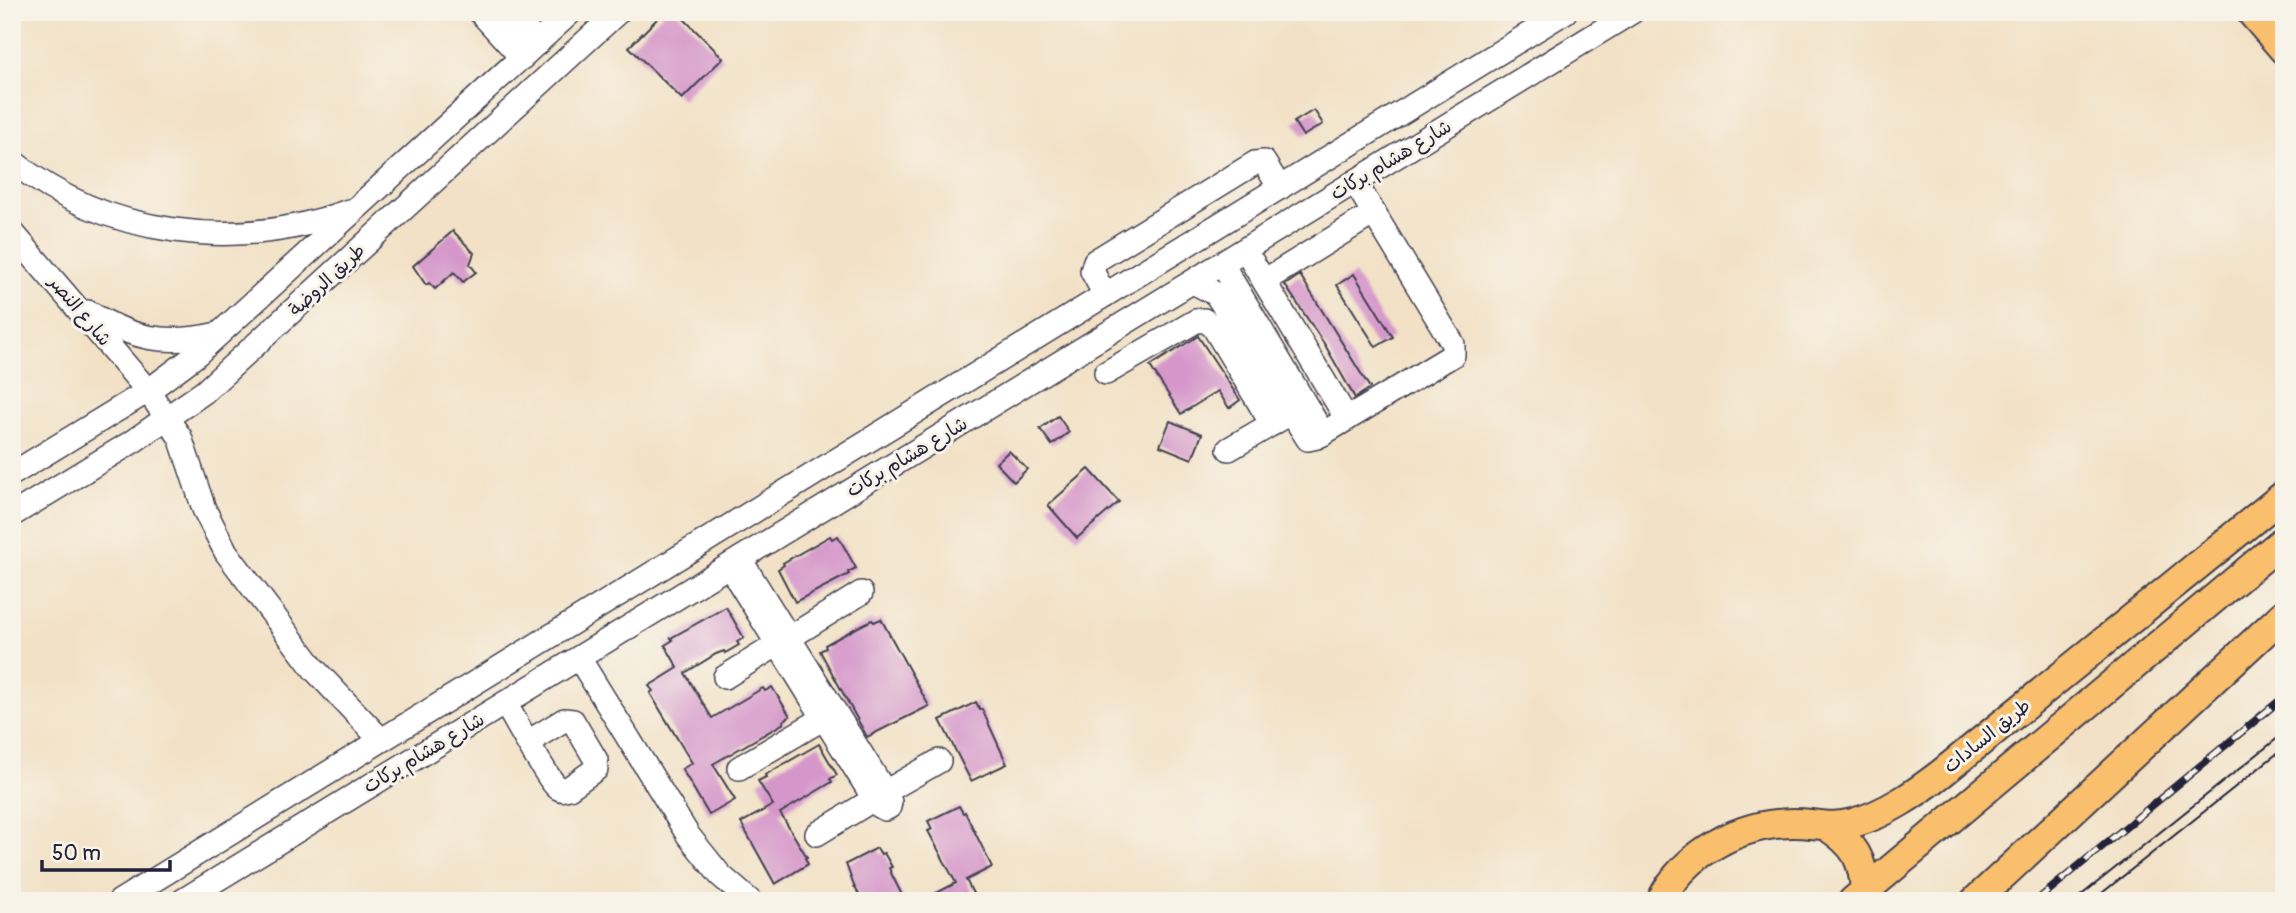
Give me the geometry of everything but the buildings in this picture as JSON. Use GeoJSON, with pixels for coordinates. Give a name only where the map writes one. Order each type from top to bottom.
{"type":"FeatureCollection","features":[{"type":"Feature","properties":{"kind":"main road"},"geometry":{"type":"LineString","coordinates":[[2251,12],[2284,50]]}},
{"type":"Feature","properties":{"kind":"main road","name":"طريق السادات"},"geometry":{"type":"LineString","coordinates":[[1661,901],[1687,866],[1718,842],[1755,827],[1794,823],[1828,827],[1853,823],[1926,785],[2284,495]]}},
{"type":"Feature","properties":{"kind":"main road","name":"طريق السادات"},"geometry":{"type":"LineString","coordinates":[[1859,896],[2284,540]]}},
{"type":"Feature","properties":{"kind":"main road"},"geometry":{"type":"LineString","coordinates":[[1975,901],[2284,614]]}},
{"type":"Feature","properties":{"kind":"main road"},"geometry":{"type":"LineString","coordinates":[[1828,827],[1844,838],[1857,853],[1864,872],[1859,896]]}},
{"type":"Feature","properties":{"kind":"street"},"geometry":{"type":"LineString","coordinates":[[480,12],[530,50]]}},
{"type":"Feature","properties":{"kind":"street"},"geometry":{"type":"LineString","coordinates":[[510,12],[530,50]]}},
{"type":"Feature","properties":{"kind":"street","name":"طريق الروضة"},"geometry":{"type":"LineString","coordinates":[[12,474],[148,391],[221,334],[571,12]]}},
{"type":"Feature","properties":{"kind":"street","name":"طريق الروضة"},"geometry":{"type":"LineString","coordinates":[[14,510],[168,419],[226,373],[618,12]]}},
{"type":"Feature","properties":{"kind":"street","name":"شارع هشام بركات"},"geometry":{"type":"LineString","coordinates":[[120,901],[1565,12]]}},
{"type":"Feature","properties":{"kind":"street","name":"شارع هشام بركات"},"geometry":{"type":"LineString","coordinates":[[182,901],[202,893],[513,698],[1632,12]]}},
{"type":"Feature","properties":{"kind":"street"},"geometry":{"type":"LineString","coordinates":[[1510,46],[1529,76]]}},
{"type":"Feature","properties":{"kind":"street"},"geometry":{"type":"LineString","coordinates":[[12,161],[38,180],[88,207],[169,230],[253,233],[307,225],[358,208]]}},
{"type":"Feature","properties":{"kind":"street"},"geometry":{"type":"LineString","coordinates":[[1105,295],[1092,271],[1092,265],[1144,230],[1259,161],[1267,166],[1280,188]]}},
{"type":"Feature","properties":{"kind":"street"},"geometry":{"type":"LineString","coordinates":[[1101,338],[1112,369],[1196,321],[1204,320],[1213,326],[1281,418],[1308,439],[1323,434],[1448,359],[1453,355],[1453,344],[1355,182]]}},
{"type":"Feature","properties":{"kind":"street"},"geometry":{"type":"LineString","coordinates":[[1258,272],[1374,213]]}},
{"type":"Feature","properties":{"kind":"street","name":"شارع النصر"},"geometry":{"type":"LineString","coordinates":[[12,232],[148,391],[185,449],[204,509],[226,552],[314,669],[381,740]]}},
{"type":"Feature","properties":{"kind":"street"},"geometry":{"type":"LineString","coordinates":[[1258,272],[1267,251],[1270,234]]}},
{"type":"Feature","properties":{"kind":"street"},"geometry":{"type":"LineString","coordinates":[[1224,263],[1243,265],[1258,272],[1347,419]]}},
{"type":"Feature","properties":{"kind":"street"},"geometry":{"type":"LineString","coordinates":[[1224,263],[1323,434]]}},
{"type":"Feature","properties":{"kind":"street"},"geometry":{"type":"LineString","coordinates":[[1193,282],[1216,294],[1281,418]]}},
{"type":"Feature","properties":{"kind":"street"},"geometry":{"type":"LineString","coordinates":[[63,290],[89,312],[109,324],[153,339],[188,341],[221,334]]}},
{"type":"Feature","properties":{"kind":"street"},"geometry":{"type":"LineString","coordinates":[[1229,449],[1281,418]]}},
{"type":"Feature","properties":{"kind":"street"},"geometry":{"type":"LineString","coordinates":[[874,437],[893,465]]}},
{"type":"Feature","properties":{"kind":"street"},"geometry":{"type":"LineString","coordinates":[[734,563],[880,796]]}},
{"type":"Feature","properties":{"kind":"street"},"geometry":{"type":"LineString","coordinates":[[725,677],[861,593]]}},
{"type":"Feature","properties":{"kind":"street"},"geometry":{"type":"LineString","coordinates":[[783,641],[824,718],[880,796]]}},
{"type":"Feature","properties":{"kind":"street"},"geometry":{"type":"LineString","coordinates":[[579,658],[688,835],[720,875],[751,901]]}},
{"type":"Feature","properties":{"kind":"street"},"geometry":{"type":"LineString","coordinates":[[504,665],[528,742]]}},
{"type":"Feature","properties":{"kind":"street"},"geometry":{"type":"LineString","coordinates":[[739,768],[824,718]]}},
{"type":"Feature","properties":{"kind":"street"},"geometry":{"type":"LineString","coordinates":[[817,834],[939,761]]}},
{"type":"Feature","properties":{"kind":"tram line"},"geometry":{"type":"LineString","coordinates":[[2074,901],[2284,733]]}},
{"type":"Feature","properties":{"kind":"tram line"},"geometry":{"type":"LineString","coordinates":[[2092,901],[2284,748]]}},
{"type":"Feature","properties":{"kind":"railway"},"geometry":{"type":"LineString","coordinates":[[2036,901],[2284,697]]}}]}
